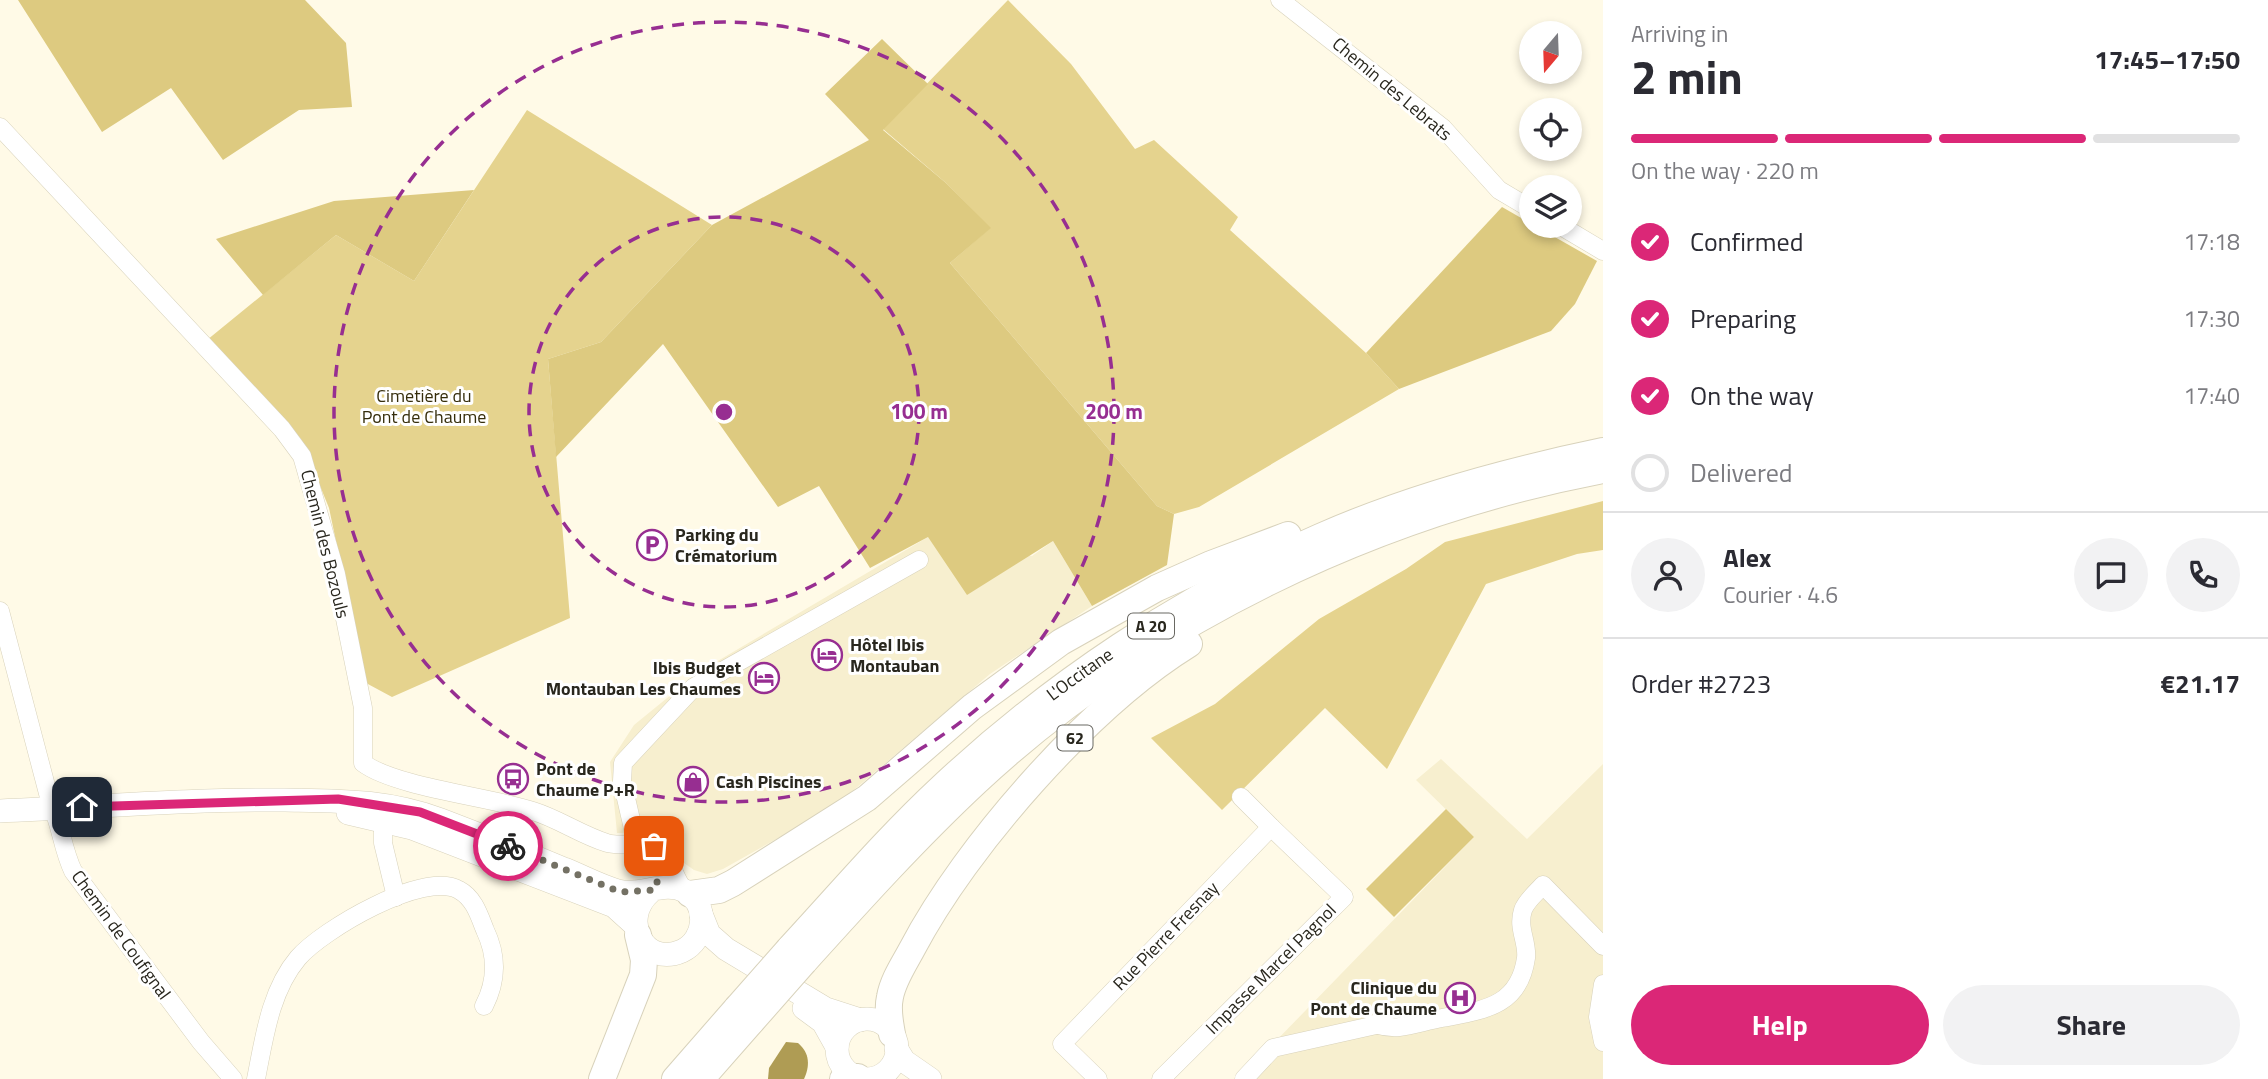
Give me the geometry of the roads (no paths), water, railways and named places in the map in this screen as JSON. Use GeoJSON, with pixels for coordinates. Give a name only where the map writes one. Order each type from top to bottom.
{"type":"FeatureCollection","features":[{"type":"Feature","properties":{"kind":"highway","name":"L'Occitane"},"geometry":{"type":"LineString","coordinates":[[675,1079],[744,1014],[941,788],[1055,692],[1172,614],[1247,572],[1320,536],[1415,500],[1475,482],[1603,451]]}},
{"type":"Feature","properties":{"kind":"highway","name":"L'Occitane"},"geometry":{"type":"LineString","coordinates":[[796,956],[976,782],[1097,684],[1165,639],[1251,591],[1370,537],[1479,500],[1603,470]]}},
{"type":"Feature","properties":{"kind":"highway"},"geometry":{"type":"LineString","coordinates":[[691,899],[733,883],[867,798],[1016,673],[1107,614],[1157,588],[1234,555],[1345,515],[1415,500]]}},
{"type":"Feature","properties":{"kind":"highway","name":"62"},"geometry":{"type":"LineString","coordinates":[[894,1041],[888,1012],[890,997],[918,937],[941,898],[979,848],[1054,760],[1126,691],[1180,650],[1370,537]]}},
{"type":"Feature","properties":{"kind":"highway"},"geometry":{"type":"LineString","coordinates":[[602,1079],[643,975],[643,960],[636,930]]}},
{"type":"Feature","properties":{"kind":"highway","name":"L'Occitane"},"geometry":{"type":"LineString","coordinates":[[701,1079],[744,1014]]}},
{"type":"Feature","properties":{"kind":"main road"},"geometry":{"type":"LineString","coordinates":[[0,811],[338,799],[401,807],[481,835],[620,892],[674,887],[691,899],[709,934],[726,949],[826,1009],[860,1020],[879,1022],[894,1041],[904,1061],[930,1079]]}},
{"type":"Feature","properties":{"kind":"main road"},"geometry":{"type":"LineString","coordinates":[[290,801],[412,828],[614,906],[636,930],[644,944],[662,953],[683,951],[714,955],[813,1013],[830,1032],[842,1066],[869,1078],[892,1065],[894,1041]]}},
{"type":"Feature","properties":{"kind":"main road"},"geometry":{"type":"LineString","coordinates":[[383,821],[398,814],[481,835]]}},
{"type":"Feature","properties":{"kind":"main road"},"geometry":{"type":"LineString","coordinates":[[636,930],[637,906],[652,891]]}},
{"type":"Feature","properties":{"kind":"main road"},"geometry":{"type":"LineString","coordinates":[[683,951],[698,935],[691,899]]}},
{"type":"Feature","properties":{"kind":"main road"},"geometry":{"type":"LineString","coordinates":[[837,1047],[844,1030],[860,1020]]}},
{"type":"Feature","properties":{"kind":"street","name":"Chemin des Lebrats"},"geometry":{"type":"LineString","coordinates":[[1280,0],[1443,128],[1499,190],[1519,202]]}},
{"type":"Feature","properties":{"kind":"street","name":"Chemin des Bozouls"},"geometry":{"type":"LineString","coordinates":[[0,127],[282,429],[302,456],[336,574],[358,681],[365,733],[363,763],[401,779],[530,809],[604,842],[618,846],[644,844],[660,851]]}},
{"type":"Feature","properties":{"kind":"street"},"geometry":{"type":"LineString","coordinates":[[1582,238],[1603,251]]}},
{"type":"Feature","properties":{"kind":"street"},"geometry":{"type":"LineString","coordinates":[[633,845],[635,837],[622,781],[623,763],[694,687],[919,560]]}},
{"type":"Feature","properties":{"kind":"street","name":"Chemin de Coufignal"},"geometry":{"type":"LineString","coordinates":[[0,611],[65,855],[81,884],[233,1079]]}},
{"type":"Feature","properties":{"kind":"street"},"geometry":{"type":"LineString","coordinates":[[1241,797],[1271,827]]}},
{"type":"Feature","properties":{"kind":"street"},"geometry":{"type":"LineString","coordinates":[[383,821],[383,843],[389,857],[396,897]]}},
{"type":"Feature","properties":{"kind":"street","name":"Impasse Marcel Pagnol"},"geometry":{"type":"LineString","coordinates":[[1161,1079],[1345,897],[1271,827]]}},
{"type":"Feature","properties":{"kind":"street","name":"Rue Pierre Fresnay"},"geometry":{"type":"LineString","coordinates":[[1098,1079],[1062,1044],[1271,827]]}},
{"type":"Feature","properties":{"kind":"street"},"geometry":{"type":"LineString","coordinates":[[389,857],[396,835],[412,828]]}},
{"type":"Feature","properties":{"kind":"street"},"geometry":{"type":"LineString","coordinates":[[660,851],[691,899]]}},
{"type":"Feature","properties":{"kind":"street"},"geometry":{"type":"LineString","coordinates":[[652,891],[663,866],[660,851]]}},
{"type":"Feature","properties":{"kind":"street"},"geometry":{"type":"LineString","coordinates":[[256,1079],[268,1020],[280,988],[298,958],[329,932],[365,909],[396,897],[441,885],[459,890],[472,901],[495,950],[492,990],[484,1006]]}},
{"type":"Feature","properties":{"kind":"street"},"geometry":{"type":"LineString","coordinates":[[1244,1079],[1273,1048],[1374,1024],[1404,1019],[1412,1023],[1478,1011],[1507,999],[1515,989],[1526,956],[1520,929],[1524,908],[1543,885],[1603,946]]}},
{"type":"Feature","properties":{"kind":"street"},"geometry":{"type":"LineString","coordinates":[[1603,984],[1598,1017],[1603,1042]]}},
{"type":"Feature","properties":{"kind":"place","name":"Parking du Crématorium"},"geometry":{"type":"Point","coordinates":[652,545]}},
{"type":"Feature","properties":{"kind":"place","name":"Hôtel Ibis Montauban"},"geometry":{"type":"Point","coordinates":[827,655]}},
{"type":"Feature","properties":{"kind":"place","name":"Ibis Budget Montauban Les Chaumes"},"geometry":{"type":"Point","coordinates":[764,678]}},
{"type":"Feature","properties":{"kind":"place","name":"Pont de Chaume P+R"},"geometry":{"type":"Point","coordinates":[513,779]}},
{"type":"Feature","properties":{"kind":"place","name":"Cash Piscines"},"geometry":{"type":"Point","coordinates":[693,782]}},
{"type":"Feature","properties":{"kind":"place","name":"Clinique du Pont de Chaume"},"geometry":{"type":"Point","coordinates":[1460,998]}},
{"type":"Feature","properties":{"kind":"park label","name":"Cimetière du Pont de Chaume"},"geometry":{"type":"Point","coordinates":[424,406]}}]}
